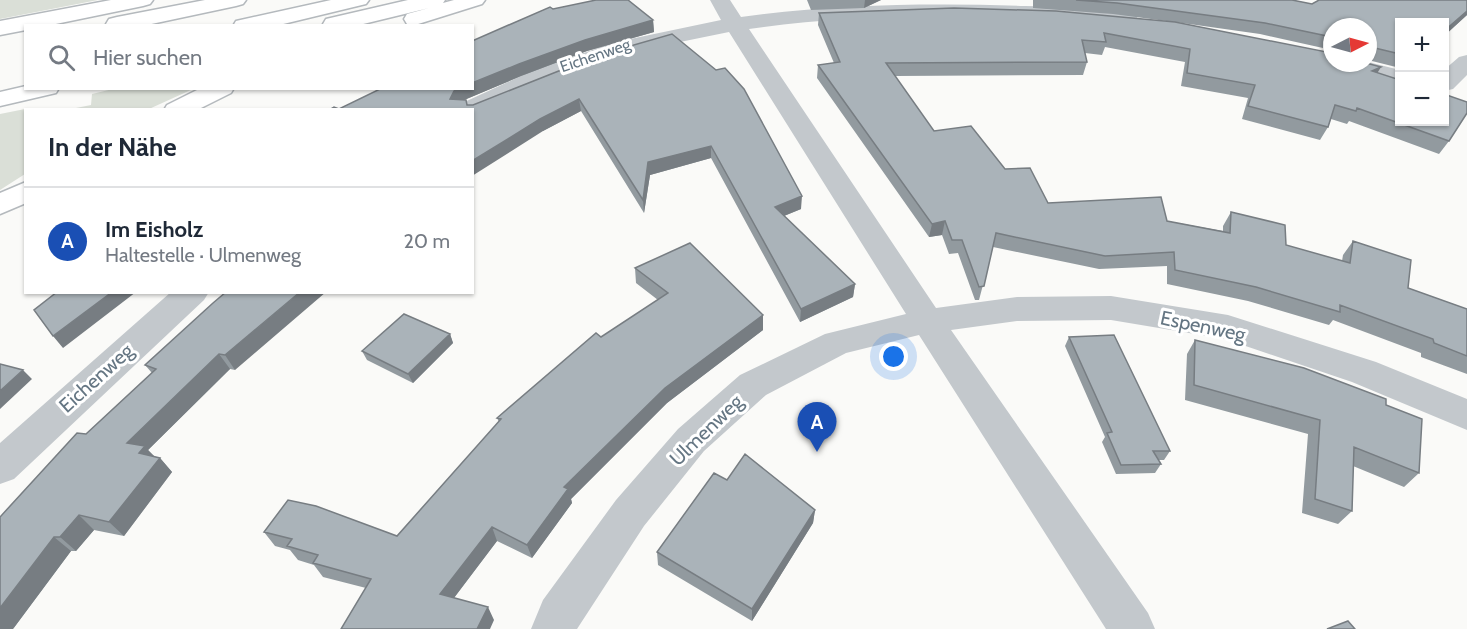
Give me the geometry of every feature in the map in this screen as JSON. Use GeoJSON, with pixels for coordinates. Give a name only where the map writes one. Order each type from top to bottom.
{"type":"FeatureCollection","features":[{"type":"Feature","properties":{"kind":"highway"},"geometry":{"type":"LineString","coordinates":[[0,28],[143,0]]}},
{"type":"Feature","properties":{"kind":"highway"},"geometry":{"type":"LineString","coordinates":[[117,24],[236,0]]}},
{"type":"Feature","properties":{"kind":"highway"},"geometry":{"type":"LineString","coordinates":[[253,24],[359,0]]}},
{"type":"Feature","properties":{"kind":"highway"},"geometry":{"type":"LineString","coordinates":[[338,24],[435,0]]}},
{"type":"Feature","properties":{"kind":"highway"},"geometry":{"type":"LineString","coordinates":[[399,24],[475,0]]}},
{"type":"Feature","properties":{"kind":"highway"},"geometry":{"type":"LineString","coordinates":[[0,46],[24,42]]}},
{"type":"Feature","properties":{"kind":"highway"},"geometry":{"type":"LineString","coordinates":[[0,77],[24,72]]}},
{"type":"Feature","properties":{"kind":"highway"},"geometry":{"type":"LineString","coordinates":[[0,99],[38,90]]}},
{"type":"Feature","properties":{"kind":"highway"},"geometry":{"type":"LineString","coordinates":[[180,108],[218,90]]}},
{"type":"Feature","properties":{"kind":"highway"},"geometry":{"type":"LineString","coordinates":[[0,206],[24,192]]}},
{"type":"Feature","properties":{"kind":"street","name":"Eichenweg"},"geometry":{"type":"LineString","coordinates":[[471,108],[497,93],[584,57],[649,37],[725,9],[961,2],[1035,8],[1145,22]]}},
{"type":"Feature","properties":{"kind":"street"},"geometry":{"type":"LineString","coordinates":[[725,9],[927,321],[1132,629]]}},
{"type":"Feature","properties":{"kind":"street"},"geometry":{"type":"LineString","coordinates":[[1449,79],[1467,62]]}},
{"type":"Feature","properties":{"kind":"street"},"geometry":{"type":"LineString","coordinates":[[1377,72],[1395,77]]}},
{"type":"Feature","properties":{"kind":"street"},"geometry":{"type":"LineString","coordinates":[[1449,95],[1467,100]]}},
{"type":"Feature","properties":{"kind":"street","name":"Eichenweg"},"geometry":{"type":"LineString","coordinates":[[0,466],[191,294]]}},
{"type":"Feature","properties":{"kind":"street","name":"Espenweg"},"geometry":{"type":"LineString","coordinates":[[927,321],[1017,309],[1111,308],[1228,327],[1364,372],[1467,415]]}},
{"type":"Feature","properties":{"kind":"street","name":"Ulmenweg"},"geometry":{"type":"LineString","coordinates":[[554,629],[559,615],[630,513],[691,440],[753,386],[837,343],[927,321]]}},
{"type":"Feature","properties":{"kind":"shaded area"},"geometry":{"type":"Polygon","coordinates":[[[0,0],[98,0],[0,19],[0,0]]]}},
{"type":"Feature","properties":{"kind":"shaded area"},"geometry":{"type":"Polygon","coordinates":[[[109,90],[191,90],[151,108],[76,108],[91,105],[92,94],[109,90]]]}},
{"type":"Feature","properties":{"kind":"shaded area"},"geometry":{"type":"Polygon","coordinates":[[[24,109],[24,175],[0,190],[0,114],[24,109]]]}},
{"type":"Feature","properties":{"kind":"building"},"geometry":{"type":"Polygon","coordinates":[[[596,0],[628,0],[653,20],[585,40],[474,82],[474,40],[550,7],[553,9],[596,0]]]}},
{"type":"Feature","properties":{"kind":"building"},"geometry":{"type":"Polygon","coordinates":[[[1076,0],[1292,0],[1312,4],[1319,0],[1467,0],[1467,11],[1449,27],[1449,18],[1395,18],[1395,53],[1377,48],[1377,18],[1323,18],[1323,35],[1265,23],[1117,3],[1076,0]]]}},
{"type":"Feature","properties":{"kind":"building"},"geometry":{"type":"Polygon","coordinates":[[[954,8],[1056,11],[1175,22],[1323,51],[1323,72],[1375,72],[1395,78],[1395,122],[1357,108],[1356,111],[1335,105],[1328,127],[1248,106],[1255,85],[1187,73],[1190,49],[1104,33],[1106,42],[1082,40],[1087,62],[886,63],[934,131],[971,126],[1005,169],[1030,168],[1048,203],[1161,197],[1167,221],[1230,233],[1231,212],[1285,225],[1286,245],[1350,263],[1353,241],[1411,260],[1408,288],[1467,309],[1467,356],[1434,343],[1433,339],[1340,305],[1340,312],[1256,287],[1175,270],[1174,252],[1105,256],[996,233],[984,286],[979,287],[962,240],[952,240],[945,221],[932,224],[818,65],[840,62],[819,13],[954,8]]]}},
{"type":"Feature","properties":{"kind":"building"},"geometry":{"type":"Polygon","coordinates":[[[672,34],[716,70],[725,68],[744,89],[802,196],[775,207],[855,284],[801,309],[711,146],[648,162],[643,200],[579,99],[540,119],[474,160],[474,108],[341,108],[378,90],[456,90],[450,99],[466,100],[467,105],[473,105],[599,55],[672,34]]]}},
{"type":"Feature","properties":{"kind":"building"},"geometry":{"type":"Polygon","coordinates":[[[1449,96],[1467,102],[1467,113],[1449,141],[1407,126],[1449,126],[1449,96]]]}},
{"type":"Feature","properties":{"kind":"building"},"geometry":{"type":"Polygon","coordinates":[[[690,243],[763,315],[665,388],[564,487],[568,489],[527,545],[492,527],[440,594],[488,607],[477,629],[341,629],[371,579],[313,563],[318,555],[287,546],[292,539],[264,532],[288,500],[316,506],[397,536],[501,419],[497,418],[596,333],[601,337],[668,293],[635,268],[690,243]]]}},
{"type":"Feature","properties":{"kind":"building"},"geometry":{"type":"Polygon","coordinates":[[[54,294],[109,294],[53,336],[34,310],[54,294]]]}},
{"type":"Feature","properties":{"kind":"building"},"geometry":{"type":"Polygon","coordinates":[[[224,294],[298,294],[225,355],[219,354],[127,443],[145,446],[139,453],[160,458],[109,522],[79,515],[60,537],[54,537],[0,608],[0,517],[77,433],[86,434],[156,369],[145,365],[224,294]]]}},
{"type":"Feature","properties":{"kind":"building"},"geometry":{"type":"Polygon","coordinates":[[[404,314],[450,334],[408,374],[362,351],[404,314]]]}},
{"type":"Feature","properties":{"kind":"building"},"geometry":{"type":"Polygon","coordinates":[[[1114,335],[1170,451],[1153,451],[1161,464],[1121,465],[1107,433],[1112,432],[1069,337],[1114,335]]]}},
{"type":"Feature","properties":{"kind":"building"},"geometry":{"type":"Polygon","coordinates":[[[1195,340],[1304,368],[1386,399],[1386,405],[1422,419],[1419,473],[1354,447],[1352,511],[1315,499],[1320,420],[1194,385],[1195,340]]]}},
{"type":"Feature","properties":{"kind":"building"},"geometry":{"type":"Polygon","coordinates":[[[0,364],[23,370],[0,391],[0,364]]]}},
{"type":"Feature","properties":{"kind":"building"},"geometry":{"type":"Polygon","coordinates":[[[745,454],[815,510],[752,609],[657,552],[714,473],[727,480],[745,454]]]}},
{"type":"Feature","properties":{"kind":"building"},"geometry":{"type":"Polygon","coordinates":[[[1348,621],[1355,629],[1327,629],[1348,621]]]}},
{"type":"Feature","properties":{"kind":"place","name":"Im Eisholz"},"geometry":{"type":"Point","coordinates":[817,452]}}]}
